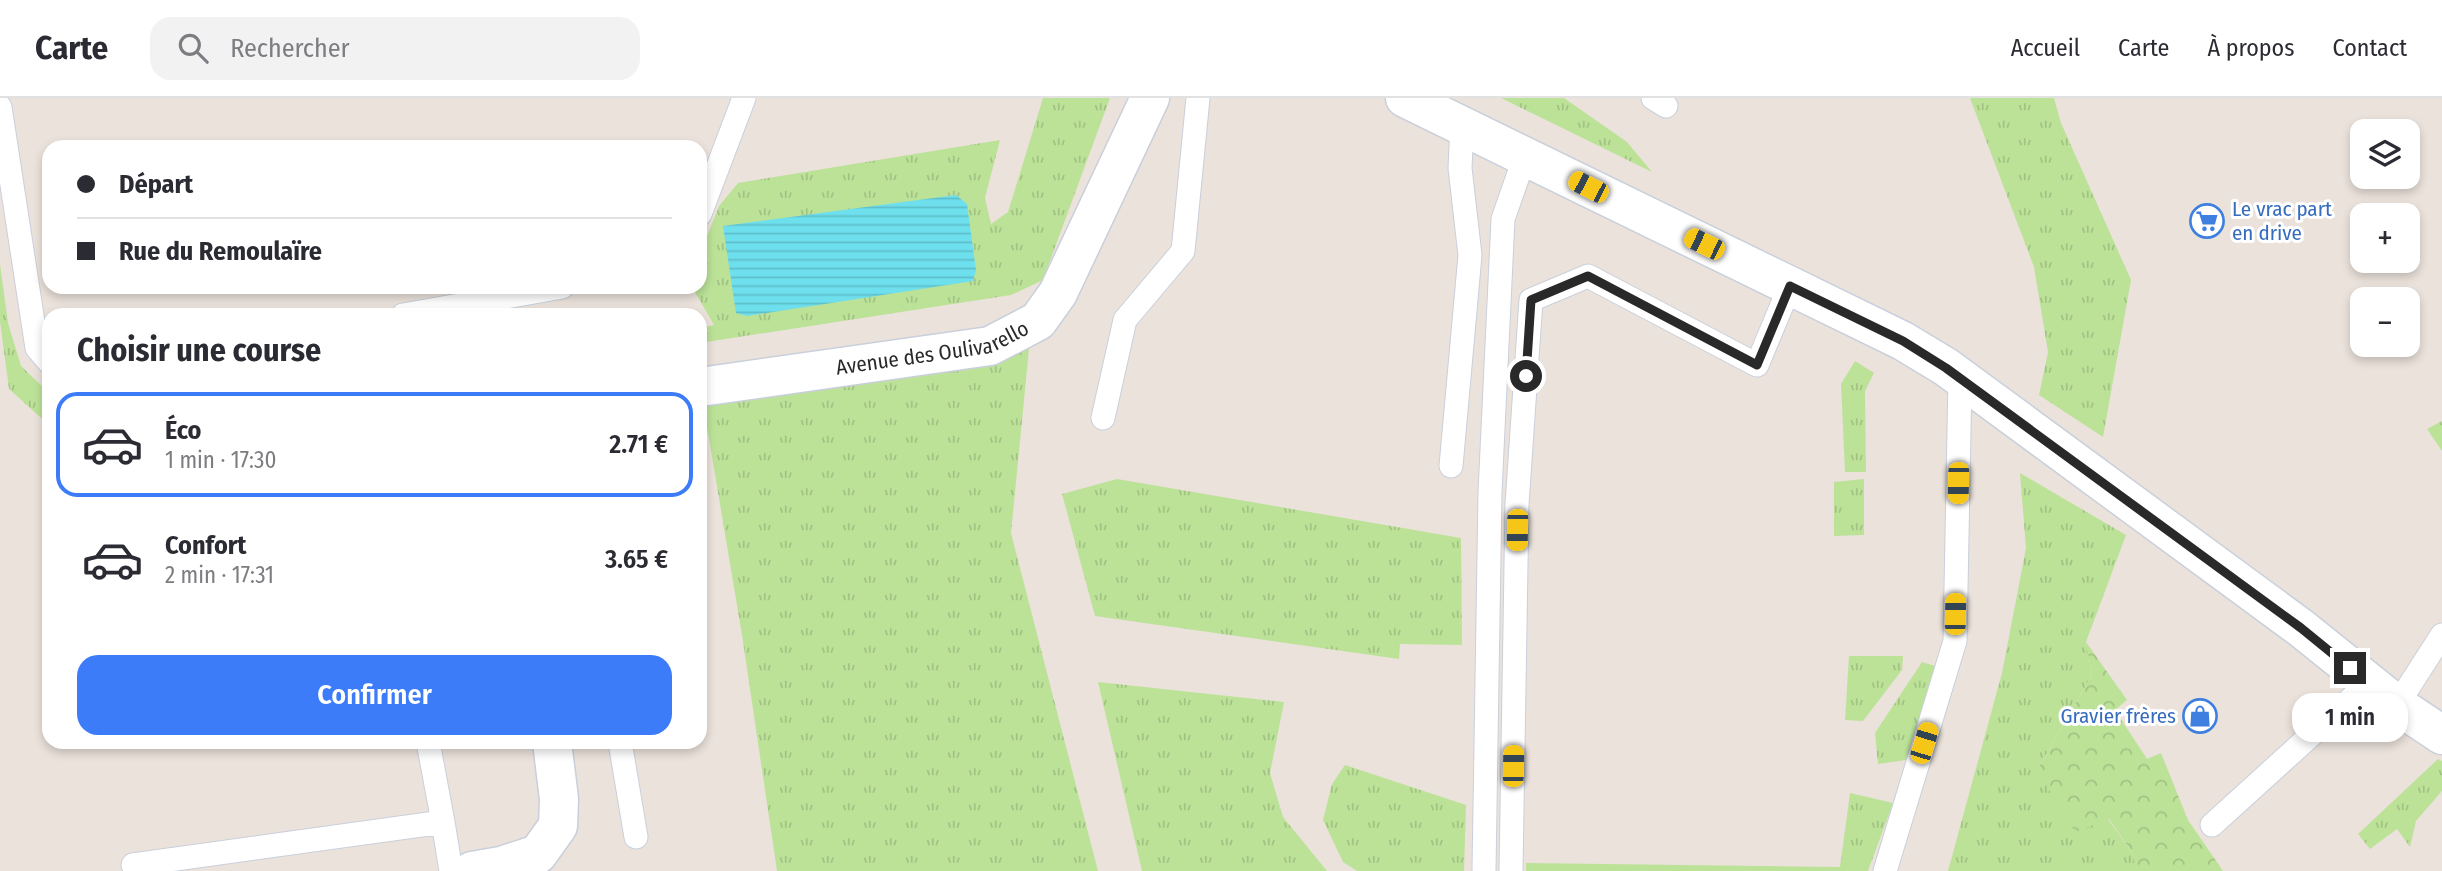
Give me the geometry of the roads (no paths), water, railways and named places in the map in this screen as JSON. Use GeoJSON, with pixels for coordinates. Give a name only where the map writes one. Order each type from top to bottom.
{"type":"FeatureCollection","features":[{"type":"Feature","properties":{"kind":"street","name":"Avenue des Oulivarello"},"geometry":{"type":"LineString","coordinates":[[707,386],[990,346],[1038,321],[1058,293],[1150,98]]}},
{"type":"Feature","properties":{"kind":"street"},"geometry":{"type":"LineString","coordinates":[[1405,98],[1903,341],[1960,378],[2301,628],[2397,705],[2442,736]]}},
{"type":"Feature","properties":{"kind":"street"},"geometry":{"type":"LineString","coordinates":[[472,871],[501,866],[538,854],[558,826],[559,799],[553,749]]}},
{"type":"Feature","properties":{"kind":"lane"},"geometry":{"type":"LineString","coordinates":[[707,196],[744,98]]}},
{"type":"Feature","properties":{"kind":"lane"},"geometry":{"type":"LineString","coordinates":[[1103,418],[1125,320],[1183,251],[1198,98]]}},
{"type":"Feature","properties":{"kind":"lane"},"geometry":{"type":"LineString","coordinates":[[0,107],[37,348],[42,354]]}},
{"type":"Feature","properties":{"kind":"lane"},"geometry":{"type":"LineString","coordinates":[[1451,466],[1470,255],[1460,168],[1462,126]]}},
{"type":"Feature","properties":{"kind":"lane"},"geometry":{"type":"LineString","coordinates":[[1484,871],[1490,492],[1503,219],[1525,156]]}},
{"type":"Feature","properties":{"kind":"lane"},"geometry":{"type":"LineString","coordinates":[[1511,871],[1517,504],[1531,300],[1588,276],[1757,365],[1790,286]]}},
{"type":"Feature","properties":{"kind":"lane"},"geometry":{"type":"LineString","coordinates":[[442,308],[522,294]]}},
{"type":"Feature","properties":{"kind":"lane"},"geometry":{"type":"LineString","coordinates":[[1885,871],[1955,640],[1960,378]]}},
{"type":"Feature","properties":{"kind":"lane"},"geometry":{"type":"LineString","coordinates":[[2397,705],[2442,635]]}},
{"type":"Feature","properties":{"kind":"lane"},"geometry":{"type":"LineString","coordinates":[[2212,825],[2353,697],[2367,681]]}},
{"type":"Feature","properties":{"kind":"lane"},"geometry":{"type":"LineString","coordinates":[[429,749],[451,871]]}},
{"type":"Feature","properties":{"kind":"lane"},"geometry":{"type":"LineString","coordinates":[[621,749],[636,837]]}},
{"type":"Feature","properties":{"kind":"lane"},"geometry":{"type":"LineString","coordinates":[[134,864],[443,822]]}},
{"type":"Feature","properties":{"kind":"water"},"geometry":{"type":"Polygon","coordinates":[[[956,195],[967,204],[976,270],[973,281],[747,316],[736,313],[723,226],[956,195]]]}},
{"type":"Feature","properties":{"kind":"place","name":"Le vrac part en drive"},"geometry":{"type":"Point","coordinates":[2207,221]}},
{"type":"Feature","properties":{"kind":"place","name":"Gravier frères"},"geometry":{"type":"Point","coordinates":[2200,716]}}]}
